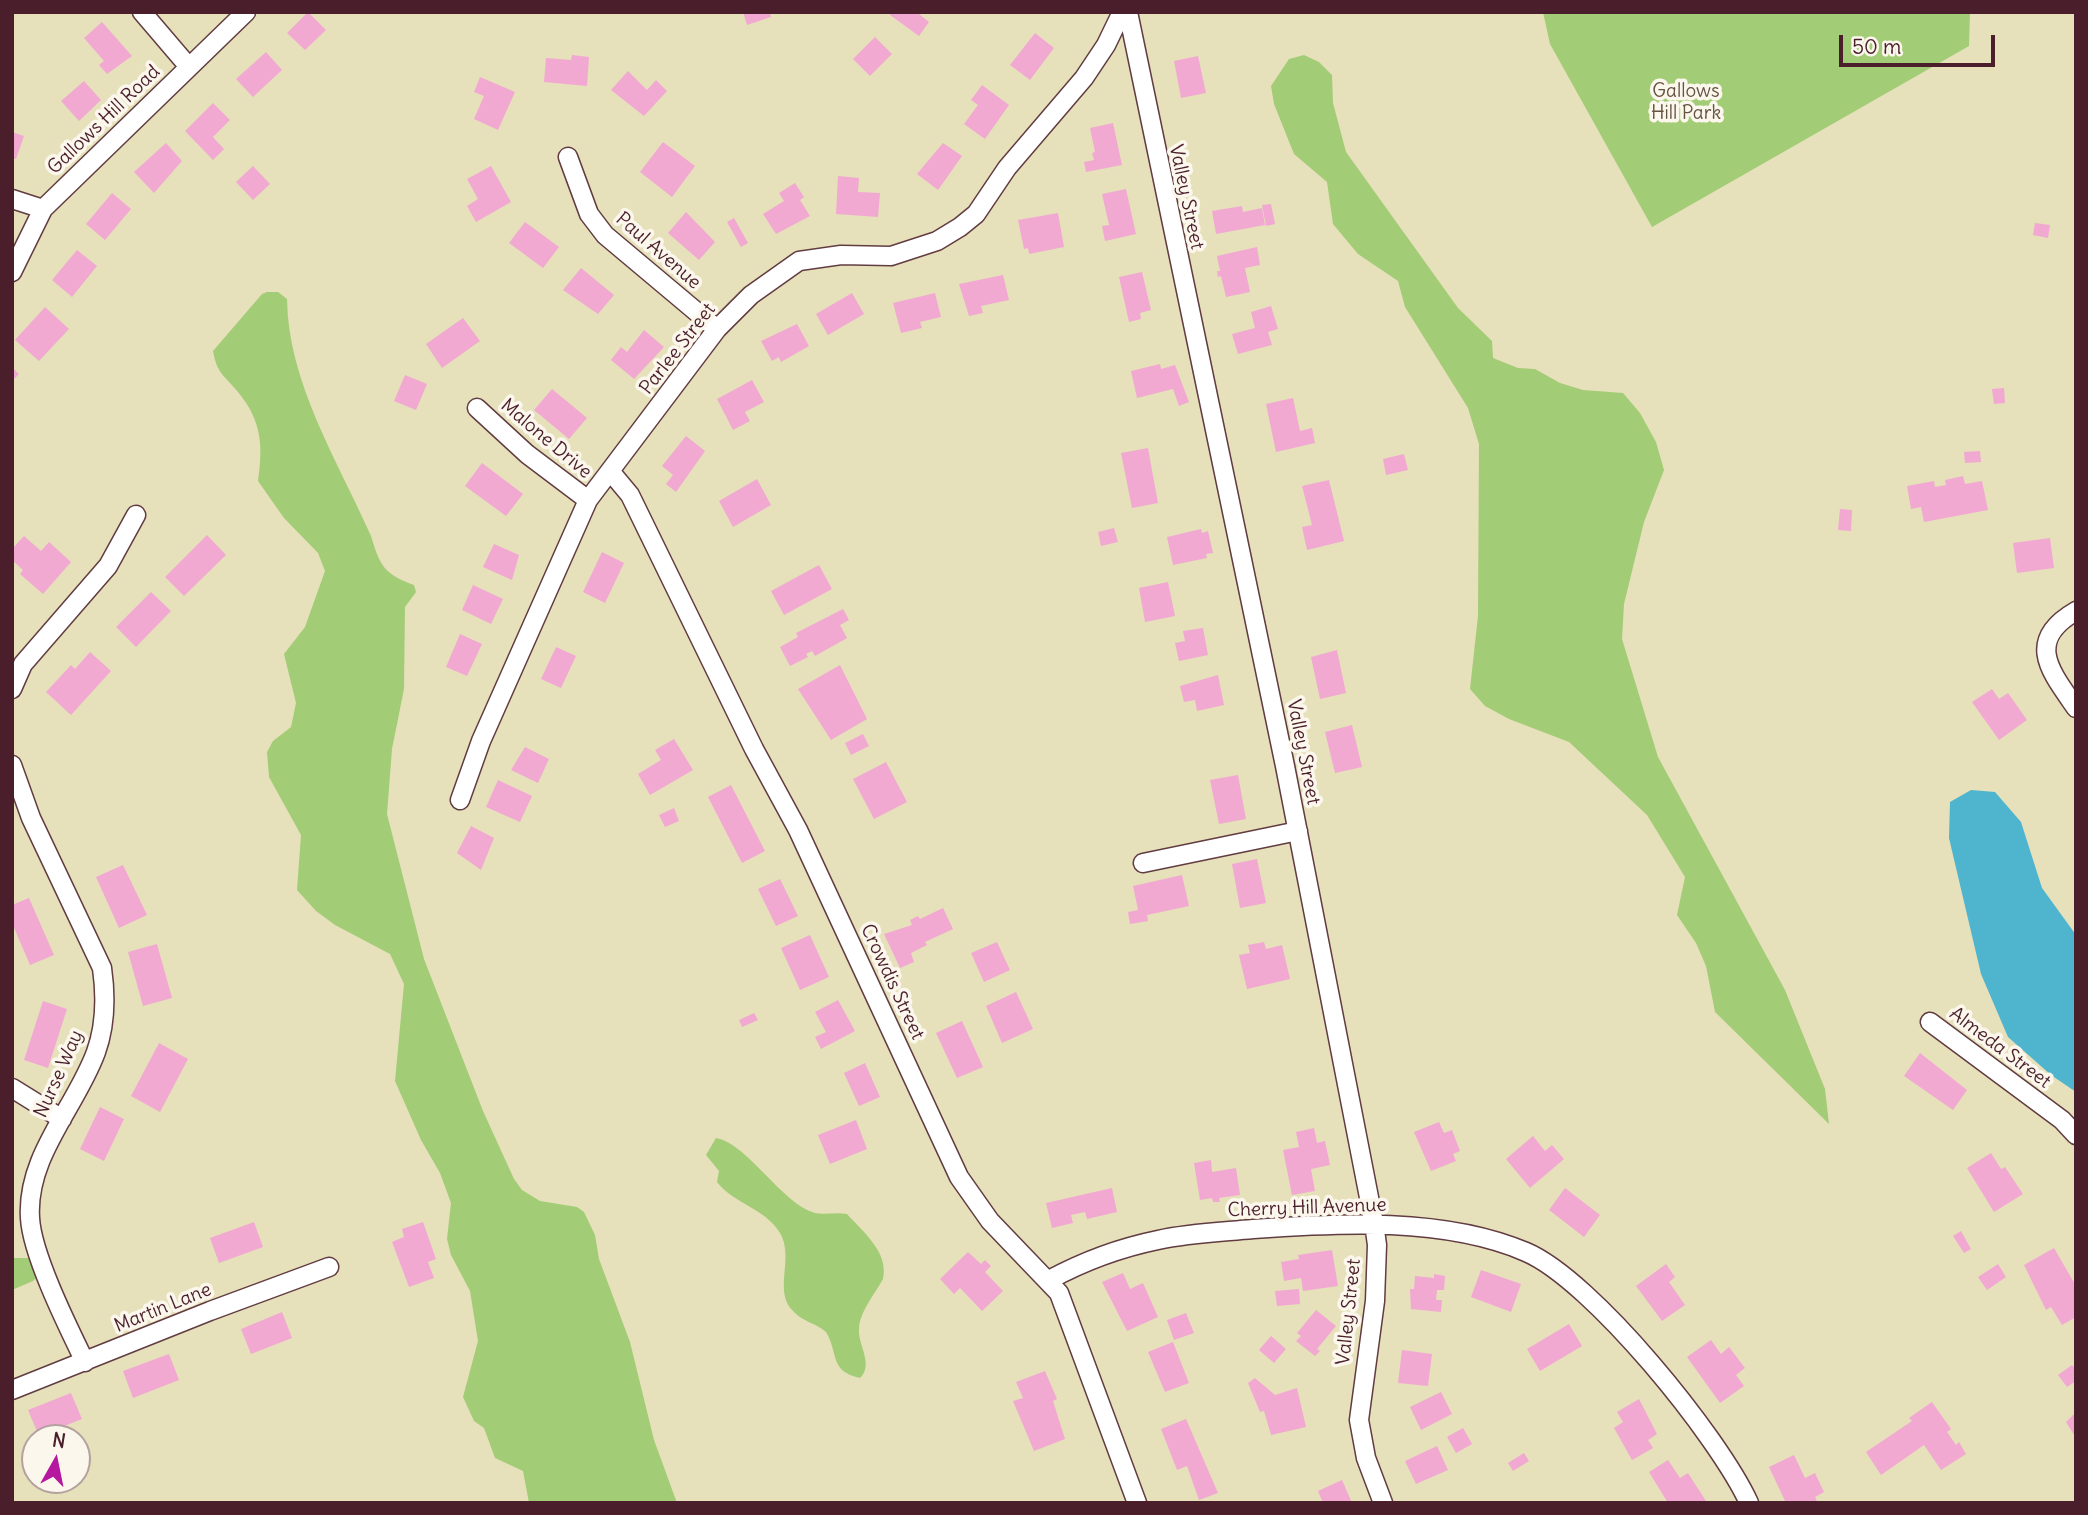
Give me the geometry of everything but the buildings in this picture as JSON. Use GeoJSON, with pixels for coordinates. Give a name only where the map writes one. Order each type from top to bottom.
{"type":"FeatureCollection","features":[{"type":"Feature","properties":{"kind":"street"},"geometry":{"type":"LineString","coordinates":[[142,12],[189,67]]}},
{"type":"Feature","properties":{"kind":"street","name":"Gallows Hill Road"},"geometry":{"type":"LineString","coordinates":[[12,272],[43,209],[246,12]]}},
{"type":"Feature","properties":{"kind":"street","name":"Parlee Street"},"geometry":{"type":"LineString","coordinates":[[460,800],[481,741],[589,500],[717,329],[751,295],[799,261],[829,255],[891,256],[937,241],[960,227],[976,214],[1007,169],[1084,78],[1107,45],[1122,12]]}},
{"type":"Feature","properties":{"kind":"street","name":"Valley Street"},"geometry":{"type":"LineString","coordinates":[[1128,12],[1298,831],[1374,1223],[1377,1245],[1375,1301],[1359,1420],[1366,1458],[1383,1503]]}},
{"type":"Feature","properties":{"kind":"street","name":"Paul Avenue"},"geometry":{"type":"LineString","coordinates":[[568,156],[589,214],[605,235],[717,329]]}},
{"type":"Feature","properties":{"kind":"street"},"geometry":{"type":"LineString","coordinates":[[12,199],[43,209]]}},
{"type":"Feature","properties":{"kind":"street","name":"Malone Drive"},"geometry":{"type":"LineString","coordinates":[[477,408],[527,454],[589,500]]}},
{"type":"Feature","properties":{"kind":"street","name":"Crowdis Street"},"geometry":{"type":"LineString","coordinates":[[610,471],[630,495],[754,749],[798,830],[959,1177],[989,1221],[1059,1293],[1137,1503]]}},
{"type":"Feature","properties":{"kind":"street"},"geometry":{"type":"LineString","coordinates":[[12,689],[23,664],[108,566],[136,515]]}},
{"type":"Feature","properties":{"kind":"street"},"geometry":{"type":"LineString","coordinates":[[2076,611],[2057,624],[2050,635],[2044,656],[2051,673],[2076,708]]}},
{"type":"Feature","properties":{"kind":"street","name":"Nurse Way"},"geometry":{"type":"LineString","coordinates":[[12,765],[31,818],[102,968],[106,994],[96,1051],[32,1185],[30,1220],[59,1307],[85,1362]]}},
{"type":"Feature","properties":{"kind":"street"},"geometry":{"type":"LineString","coordinates":[[1143,863],[1298,831]]}},
{"type":"Feature","properties":{"kind":"street","name":"Almeda Street"},"geometry":{"type":"LineString","coordinates":[[1930,1022],[2062,1120],[2076,1135]]}},
{"type":"Feature","properties":{"kind":"street"},"geometry":{"type":"LineString","coordinates":[[12,1088],[62,1119]]}},
{"type":"Feature","properties":{"kind":"street","name":"Cherry Hill Avenue"},"geometry":{"type":"LineString","coordinates":[[1049,1280],[1096,1257],[1159,1239],[1285,1227],[1374,1223],[1495,1242],[1526,1252],[1553,1266],[1584,1290],[1666,1384],[1736,1476],[1749,1503]]}},
{"type":"Feature","properties":{"kind":"street","name":"Martin Lane"},"geometry":{"type":"LineString","coordinates":[[12,1390],[329,1267]]}},
{"type":"Feature","properties":{"kind":"green space","name":"Gallows Hill Park"},"geometry":{"type":"Polygon","coordinates":[[[1543,12],[1970,12],[1969,46],[1652,227],[1550,44],[1543,12]]]}},
{"type":"Feature","properties":{"kind":"green space"},"geometry":{"type":"Polygon","coordinates":[[[1304,55],[1319,62],[1332,75],[1333,103],[1346,152],[1458,308],[1492,341],[1493,358],[1518,368],[1535,369],[1560,383],[1583,390],[1623,393],[1640,413],[1656,442],[1664,470],[1644,522],[1624,604],[1622,639],[1658,757],[1785,990],[1825,1089],[1829,1124],[1715,1012],[1706,966],[1696,943],[1677,915],[1685,877],[1647,815],[1569,742],[1509,719],[1485,706],[1470,689],[1478,616],[1479,444],[1468,408],[1405,307],[1398,281],[1358,254],[1333,224],[1327,182],[1294,154],[1274,104],[1271,86],[1289,59],[1304,55]]]}},
{"type":"Feature","properties":{"kind":"green space"},"geometry":{"type":"Polygon","coordinates":[[[278,292],[287,299],[296,361],[305,391],[371,536],[377,555],[390,573],[414,585],[416,592],[405,607],[404,689],[392,749],[387,814],[424,959],[483,1111],[514,1179],[522,1190],[540,1201],[577,1207],[584,1212],[595,1235],[599,1259],[630,1342],[654,1440],[677,1503],[529,1503],[523,1471],[495,1458],[484,1428],[474,1421],[463,1397],[478,1341],[470,1291],[451,1255],[447,1239],[451,1203],[440,1173],[421,1140],[395,1081],[404,984],[390,954],[335,925],[316,911],[297,890],[301,835],[269,777],[267,752],[273,741],[291,727],[296,703],[284,654],[305,627],[325,571],[318,553],[284,518],[258,481],[260,445],[256,424],[246,403],[219,370],[213,351],[262,294],[278,292]]]}},
{"type":"Feature","properties":{"kind":"green space"},"geometry":{"type":"Polygon","coordinates":[[[716,1138],[728,1142],[740,1151],[803,1207],[819,1214],[847,1214],[878,1251],[884,1269],[883,1279],[864,1310],[860,1323],[859,1336],[866,1367],[860,1378],[843,1371],[839,1366],[826,1332],[798,1315],[788,1304],[784,1285],[784,1243],[780,1233],[766,1218],[732,1196],[717,1182],[719,1171],[706,1155],[716,1138]]]}},
{"type":"Feature","properties":{"kind":"green space"},"geometry":{"type":"Polygon","coordinates":[[[12,1258],[31,1258],[41,1273],[33,1281],[12,1290],[12,1258]]]}},
{"type":"Feature","properties":{"kind":"water"},"geometry":{"type":"Polygon","coordinates":[[[1971,790],[1995,792],[2021,822],[2042,888],[2076,935],[2076,1092],[2051,1075],[2008,1037],[1981,974],[1949,838],[1950,802],[1971,790]]]}}]}
